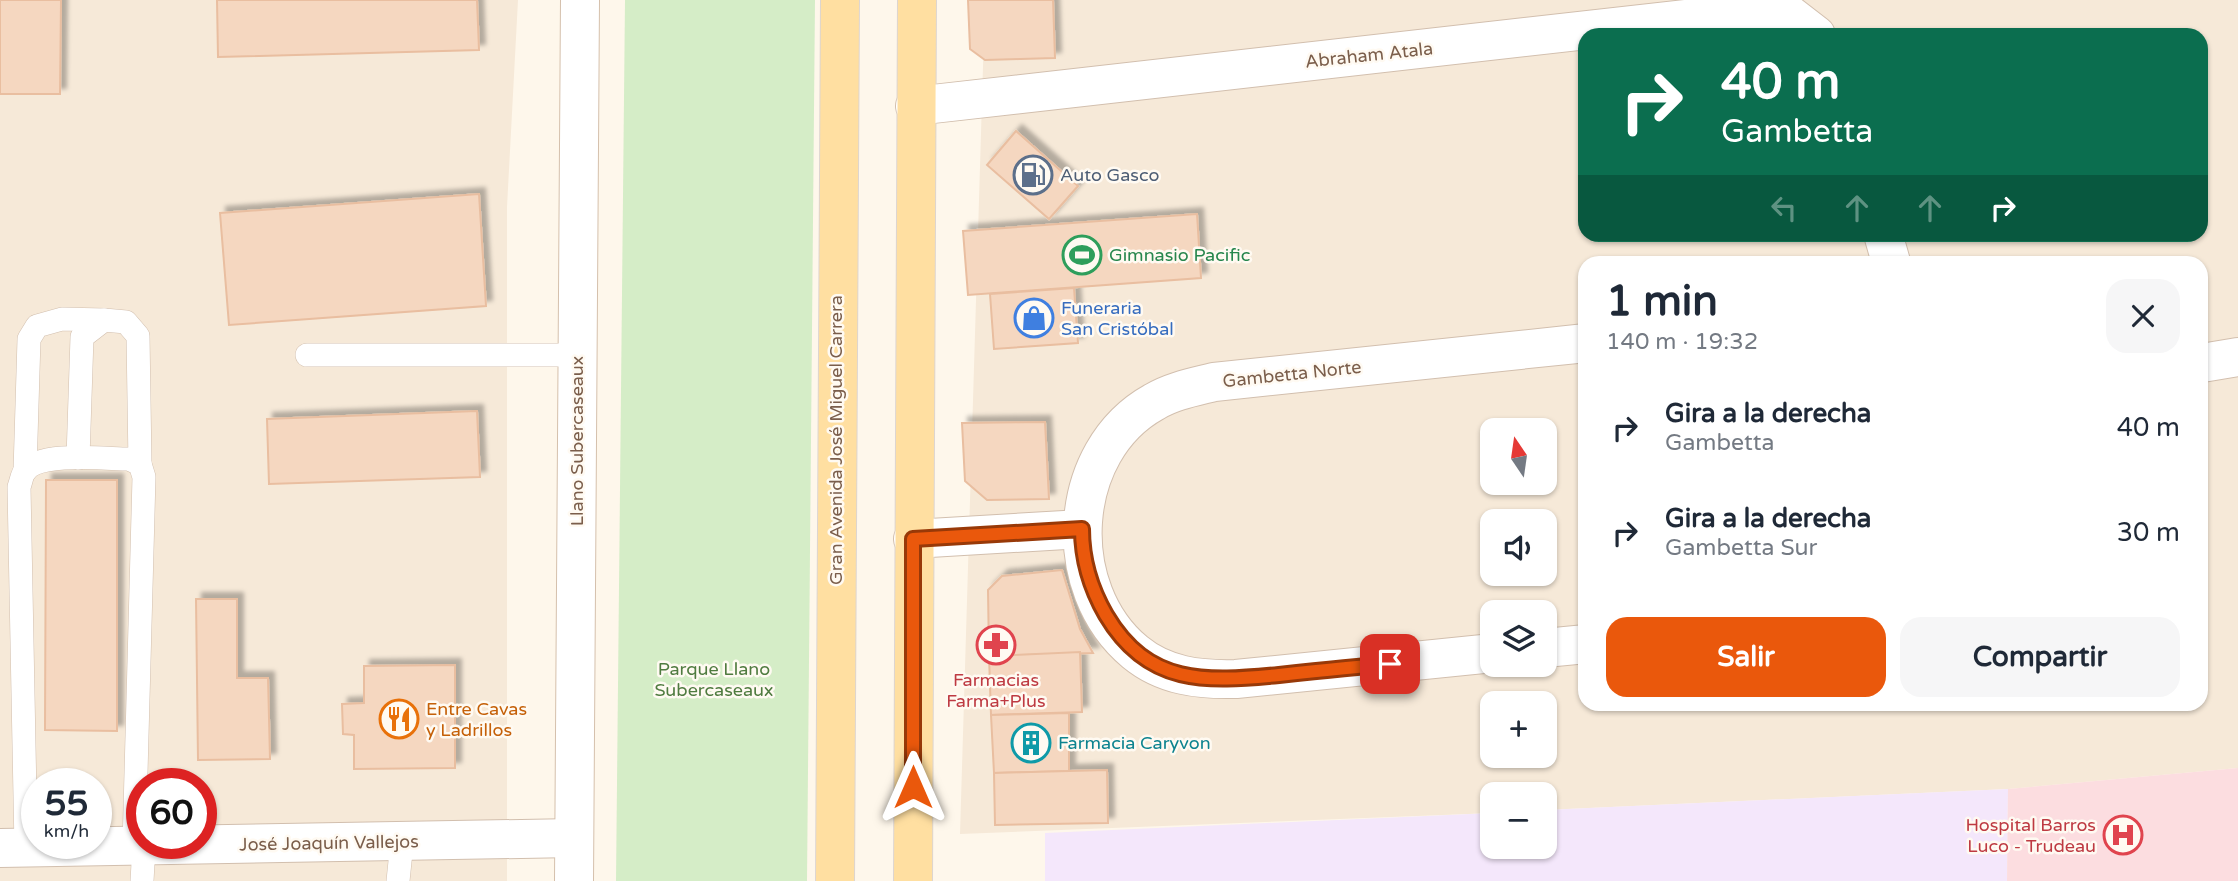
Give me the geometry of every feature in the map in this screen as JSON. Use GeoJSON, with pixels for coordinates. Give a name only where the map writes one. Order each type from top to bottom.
{"type":"FeatureCollection","features":[{"type":"Feature","properties":{"kind":"main road","name":"Gran Avenida José Miguel Carrera"},"geometry":{"type":"LineString","coordinates":[[835,881],[840,0]]}},
{"type":"Feature","properties":{"kind":"main road"},"geometry":{"type":"LineString","coordinates":[[913,881],[917,0]]}},
{"type":"Feature","properties":{"kind":"street","name":"Llano Subercaseaux"},"geometry":{"type":"LineString","coordinates":[[574,881],[580,0]]}},
{"type":"Feature","properties":{"kind":"street","name":"Abraham Atala"},"geometry":{"type":"LineString","coordinates":[[1606,28],[1765,10],[1790,15],[1807,28]]}},
{"type":"Feature","properties":{"kind":"street","name":"Abraham Atala"},"geometry":{"type":"LineString","coordinates":[[915,106],[1578,31]]}},
{"type":"Feature","properties":{"kind":"street","name":"Gambetta Norte"},"geometry":{"type":"LineString","coordinates":[[1480,654],[1236,679],[1182,676],[1136,653],[1114,628],[1087,571],[1082,529],[1086,497],[1106,450],[1139,412],[1169,394],[1214,382],[1578,344]]}},
{"type":"Feature","properties":{"kind":"street"},"geometry":{"type":"LineString","coordinates":[[2208,362],[2238,357]]}},
{"type":"Feature","properties":{"kind":"street"},"geometry":{"type":"LineString","coordinates":[[913,539],[1082,529]]}},
{"type":"Feature","properties":{"kind":"street"},"geometry":{"type":"LineString","coordinates":[[1557,647],[1578,645]]}},
{"type":"Feature","properties":{"kind":"street","name":"José Joaquín Vallejos"},"geometry":{"type":"LineString","coordinates":[[217,853],[401,842],[574,838]]}},
{"type":"Feature","properties":{"kind":"street","name":"José Joaquín Vallejos"},"geometry":{"type":"LineString","coordinates":[[13,848],[126,857]]}},
{"type":"Feature","properties":{"kind":"lane"},"geometry":{"type":"LineString","coordinates":[[13,848],[19,487],[25,471],[29,339],[37,326],[62,319],[126,322],[138,336],[139,464],[144,477],[141,768]]}},
{"type":"Feature","properties":{"kind":"lane"},"geometry":{"type":"LineString","coordinates":[[78,458],[82,337],[104,320]]}},
{"type":"Feature","properties":{"kind":"lane"},"geometry":{"type":"LineString","coordinates":[[307,355],[578,355]]}},
{"type":"Feature","properties":{"kind":"lane"},"geometry":{"type":"LineString","coordinates":[[25,471],[38,461],[78,458],[129,459],[139,464]]}},
{"type":"Feature","properties":{"kind":"lane"},"geometry":{"type":"LineString","coordinates":[[398,881],[401,842]]}},
{"type":"Feature","properties":{"kind":"shaded area"},"geometry":{"type":"Polygon","coordinates":[[[0,0],[518,0],[507,207],[507,881],[0,881],[0,0]]]}},
{"type":"Feature","properties":{"kind":"shaded area"},"geometry":{"type":"Polygon","coordinates":[[[985,0],[2238,0],[2238,768],[2008,789],[1557,809],[1557,782],[1480,782],[1480,814],[960,834],[985,0]]]}},
{"type":"Feature","properties":{"kind":"shaded area","name":"Hospital Barros Luco - Trudeau"},"geometry":{"type":"Polygon","coordinates":[[[2238,768],[2238,881],[2007,881],[2008,789],[2238,768]]]}},
{"type":"Feature","properties":{"kind":"shaded area"},"geometry":{"type":"Polygon","coordinates":[[[2008,789],[2007,881],[1045,881],[1045,833],[1480,814],[1480,859],[1557,859],[1557,809],[2008,789]]]}},
{"type":"Feature","properties":{"kind":"green space","name":"Parque Llano Subercaseaux"},"geometry":{"type":"Polygon","coordinates":[[[625,0],[815,0],[807,881],[616,881],[625,0]]]}},
{"type":"Feature","properties":{"kind":"building"},"geometry":{"type":"Polygon","coordinates":[[[0,0],[61,0],[60,94],[0,94],[0,0]]]}},
{"type":"Feature","properties":{"kind":"building"},"geometry":{"type":"Polygon","coordinates":[[[217,0],[477,0],[479,50],[218,57],[217,0]]]}},
{"type":"Feature","properties":{"kind":"building"},"geometry":{"type":"Polygon","coordinates":[[[968,0],[1053,0],[1055,58],[985,60],[970,49],[968,0]]]}},
{"type":"Feature","properties":{"kind":"building","name":"Auto Gasco"},"geometry":{"type":"Polygon","coordinates":[[[1016,131],[1078,186],[1049,219],[987,165],[1016,131]]]}},
{"type":"Feature","properties":{"kind":"building"},"geometry":{"type":"Polygon","coordinates":[[[479,194],[486,306],[229,325],[220,213],[479,194]]]}},
{"type":"Feature","properties":{"kind":"building","name":"Gimnasio Pacific"},"geometry":{"type":"Polygon","coordinates":[[[1197,214],[1201,278],[968,295],[963,231],[1197,214]]]}},
{"type":"Feature","properties":{"kind":"building","name":"Funeraria San Cristóbal"},"geometry":{"type":"Polygon","coordinates":[[[1074,288],[1078,343],[994,349],[990,294],[1074,288]]]}},
{"type":"Feature","properties":{"kind":"building"},"geometry":{"type":"Polygon","coordinates":[[[477,411],[480,477],[269,484],[267,419],[477,411]]]}},
{"type":"Feature","properties":{"kind":"building"},"geometry":{"type":"Polygon","coordinates":[[[1045,422],[1049,499],[987,500],[965,481],[962,423],[1045,422]]]}},
{"type":"Feature","properties":{"kind":"building"},"geometry":{"type":"Polygon","coordinates":[[[46,480],[117,480],[117,731],[45,730],[46,480]]]}},
{"type":"Feature","properties":{"kind":"building"},"geometry":{"type":"Polygon","coordinates":[[[1062,570],[1080,629],[1093,653],[989,656],[988,590],[1002,576],[1062,570]]]}},
{"type":"Feature","properties":{"kind":"building"},"geometry":{"type":"Polygon","coordinates":[[[196,599],[237,599],[237,678],[268,678],[270,759],[198,760],[196,599]]]}},
{"type":"Feature","properties":{"kind":"building"},"geometry":{"type":"Polygon","coordinates":[[[1080,652],[1082,712],[991,715],[989,656],[1080,652]]]}},
{"type":"Feature","properties":{"kind":"building","name":"Entre Cavas y Ladrillos"},"geometry":{"type":"Polygon","coordinates":[[[455,665],[455,768],[354,769],[354,735],[343,734],[342,704],[364,703],[364,666],[455,665]]]}},
{"type":"Feature","properties":{"kind":"building","name":"Farmacia Caryvon"},"geometry":{"type":"Polygon","coordinates":[[[1069,713],[1069,771],[994,773],[991,715],[1069,713]]]}},
{"type":"Feature","properties":{"kind":"building"},"geometry":{"type":"Polygon","coordinates":[[[1107,770],[1108,823],[995,825],[994,773],[1107,770]]]}},
{"type":"Feature","properties":{"kind":"place","name":"Auto Gasco"},"geometry":{"type":"Point","coordinates":[1033,175]}},
{"type":"Feature","properties":{"kind":"place","name":"Gimnasio Pacific"},"geometry":{"type":"Point","coordinates":[1082,255]}},
{"type":"Feature","properties":{"kind":"place","name":"Funeraria San Cristóbal"},"geometry":{"type":"Point","coordinates":[1034,318]}},
{"type":"Feature","properties":{"kind":"place","name":"Farmacias Farma+Plus"},"geometry":{"type":"Point","coordinates":[996,645]}},
{"type":"Feature","properties":{"kind":"place","name":"Entre Cavas y Ladrillos"},"geometry":{"type":"Point","coordinates":[399,719]}},
{"type":"Feature","properties":{"kind":"place","name":"Farmacia Caryvon"},"geometry":{"type":"Point","coordinates":[1031,743]}},
{"type":"Feature","properties":{"kind":"place","name":"Hospital Barros Luco - Trudeau"},"geometry":{"type":"Point","coordinates":[2123,835]}},
{"type":"Feature","properties":{"kind":"route"},"geometry":{"type":"LineString","coordinates":[[913,787],[913,539],[1082,529],[1087,571],[1096,595],[1114,628],[1136,653],[1182,676],[1196,679],[1236,679],[1390,664]]}}]}
